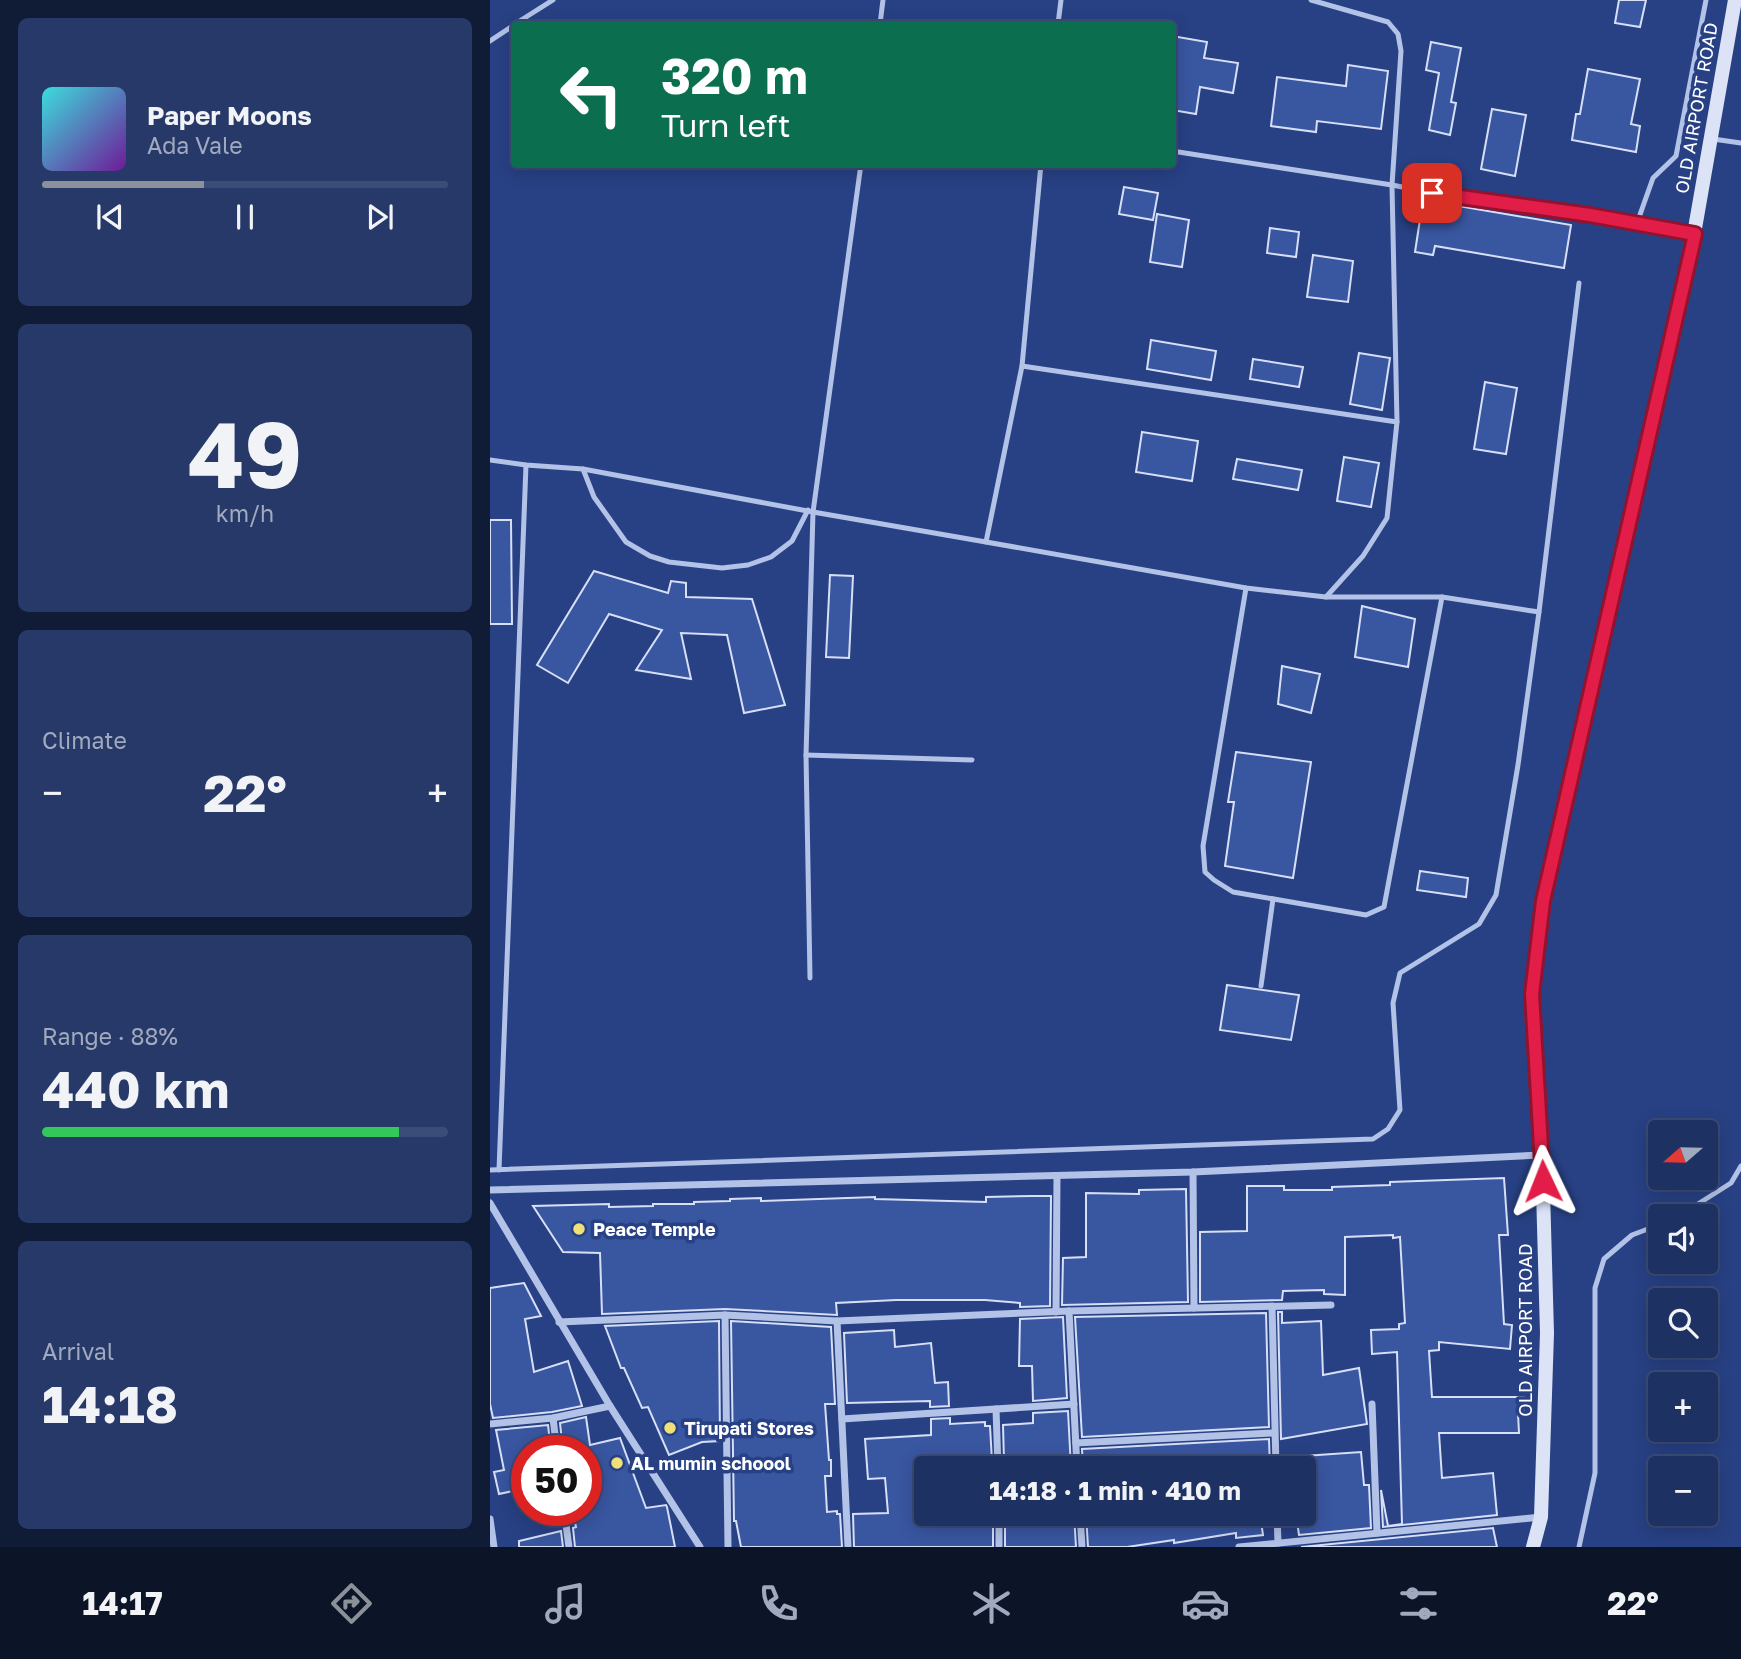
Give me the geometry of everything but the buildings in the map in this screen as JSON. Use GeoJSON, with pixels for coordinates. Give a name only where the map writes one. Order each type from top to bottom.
{"type":"FeatureCollection","features":[{"type":"Feature","properties":{"kind":"main road","name":"OLD AIRPORT ROAD"},"geometry":{"type":"LineString","coordinates":[[1533,1547],[1541,1517],[1547,1333],[1542,1155],[1532,994],[1543,901],[1695,234],[1735,0]]}},
{"type":"Feature","properties":{"kind":"street"},"geometry":{"type":"LineString","coordinates":[[490,1190],[1193,1172],[1542,1155]]}},
{"type":"Feature","properties":{"kind":"street"},"geometry":{"type":"LineString","coordinates":[[1193,1172],[1194,1308]]}},
{"type":"Feature","properties":{"kind":"street"},"geometry":{"type":"LineString","coordinates":[[1056,1312],[1057,1176]]}},
{"type":"Feature","properties":{"kind":"street"},"geometry":{"type":"LineString","coordinates":[[490,1203],[610,1406],[700,1547]]}},
{"type":"Feature","properties":{"kind":"street"},"geometry":{"type":"LineString","coordinates":[[559,1322],[725,1315],[837,1321],[1069,1311],[1331,1305]]}},
{"type":"Feature","properties":{"kind":"street"},"geometry":{"type":"LineString","coordinates":[[1272,1306],[1275,1456]]}},
{"type":"Feature","properties":{"kind":"street"},"geometry":{"type":"LineString","coordinates":[[1069,1311],[1077,1456]]}},
{"type":"Feature","properties":{"kind":"street"},"geometry":{"type":"LineString","coordinates":[[725,1315],[728,1547]]}},
{"type":"Feature","properties":{"kind":"street"},"geometry":{"type":"LineString","coordinates":[[837,1321],[848,1547]]}},
{"type":"Feature","properties":{"kind":"street"},"geometry":{"type":"LineString","coordinates":[[842,1419],[1074,1404]]}},
{"type":"Feature","properties":{"kind":"street"},"geometry":{"type":"LineString","coordinates":[[1372,1404],[1377,1533]]}},
{"type":"Feature","properties":{"kind":"street"},"geometry":{"type":"LineString","coordinates":[[490,1424],[553,1418],[610,1406]]}},
{"type":"Feature","properties":{"kind":"street"},"geometry":{"type":"LineString","coordinates":[[996,1409],[998,1456]]}},
{"type":"Feature","properties":{"kind":"street"},"geometry":{"type":"LineString","coordinates":[[553,1418],[555,1435]]}},
{"type":"Feature","properties":{"kind":"street"},"geometry":{"type":"LineString","coordinates":[[1076,1443],[1274,1433]]}},
{"type":"Feature","properties":{"kind":"street"},"geometry":{"type":"LineString","coordinates":[[1239,1547],[1541,1517]]}},
{"type":"Feature","properties":{"kind":"street"},"geometry":{"type":"LineString","coordinates":[[490,1519],[494,1547]]}},
{"type":"Feature","properties":{"kind":"street"},"geometry":{"type":"LineString","coordinates":[[567,1526],[569,1547]]}},
{"type":"Feature","properties":{"kind":"street"},"geometry":{"type":"LineString","coordinates":[[999,1526],[999,1547]]}},
{"type":"Feature","properties":{"kind":"street"},"geometry":{"type":"LineString","coordinates":[[1081,1526],[1082,1547]]}},
{"type":"Feature","properties":{"kind":"street"},"geometry":{"type":"LineString","coordinates":[[1277,1526],[1278,1543]]}},
{"type":"Feature","properties":{"kind":"lane"},"geometry":{"type":"LineString","coordinates":[[521,21],[553,0]]}},
{"type":"Feature","properties":{"kind":"lane"},"geometry":{"type":"LineString","coordinates":[[880,21],[883,0]]}},
{"type":"Feature","properties":{"kind":"lane"},"geometry":{"type":"LineString","coordinates":[[1058,21],[1060,0]]}},
{"type":"Feature","properties":{"kind":"lane"},"geometry":{"type":"LineString","coordinates":[[1311,0],[1388,22],[1398,34],[1401,51],[1392,185],[1396,422],[1387,518],[1363,556],[1326,597]]}},
{"type":"Feature","properties":{"kind":"lane"},"geometry":{"type":"LineString","coordinates":[[1637,223],[1653,178],[1676,156],[1706,0]]}},
{"type":"Feature","properties":{"kind":"lane"},"geometry":{"type":"LineString","coordinates":[[490,41],[511,28]]}},
{"type":"Feature","properties":{"kind":"lane"},"geometry":{"type":"LineString","coordinates":[[1710,139],[1741,143]]}},
{"type":"Feature","properties":{"kind":"lane"},"geometry":{"type":"LineString","coordinates":[[1176,152],[1695,234]]}},
{"type":"Feature","properties":{"kind":"lane"},"geometry":{"type":"LineString","coordinates":[[810,978],[806,755],[811,511],[860,168]]}},
{"type":"Feature","properties":{"kind":"lane"},"geometry":{"type":"LineString","coordinates":[[986,542],[1022,366],[1041,168]]}},
{"type":"Feature","properties":{"kind":"lane"},"geometry":{"type":"LineString","coordinates":[[490,1170],[1373,1139],[1388,1129],[1401,1110],[1393,1003],[1400,973],[1479,924],[1496,895],[1518,765],[1539,612],[1578,283]]}},
{"type":"Feature","properties":{"kind":"lane"},"geometry":{"type":"LineString","coordinates":[[1022,366],[1396,422]]}},
{"type":"Feature","properties":{"kind":"lane"},"geometry":{"type":"LineString","coordinates":[[490,460],[583,469],[1246,588],[1326,597],[1442,597],[1539,612]]}},
{"type":"Feature","properties":{"kind":"lane"},"geometry":{"type":"LineString","coordinates":[[499,1170],[526,465]]}},
{"type":"Feature","properties":{"kind":"lane"},"geometry":{"type":"LineString","coordinates":[[583,469],[594,497],[626,542],[650,556],[670,562],[722,568],[747,565],[771,557],[792,541],[811,511]]}},
{"type":"Feature","properties":{"kind":"lane"},"geometry":{"type":"LineString","coordinates":[[1246,588],[1203,846],[1205,872],[1233,892],[1366,915],[1384,907],[1442,597]]}},
{"type":"Feature","properties":{"kind":"lane"},"geometry":{"type":"LineString","coordinates":[[806,755],[972,760]]}},
{"type":"Feature","properties":{"kind":"lane"},"geometry":{"type":"LineString","coordinates":[[1261,986],[1273,899]]}},
{"type":"Feature","properties":{"kind":"lane"},"geometry":{"type":"LineString","coordinates":[[1698,1204],[1731,1183],[1741,1166]]}},
{"type":"Feature","properties":{"kind":"lane"},"geometry":{"type":"LineString","coordinates":[[1579,1547],[1595,1473],[1595,1287],[1604,1259],[1632,1235],[1648,1229]]}},
{"type":"Feature","properties":{"kind":"place","name":"Peace Temple"},"geometry":{"type":"Point","coordinates":[579,1229]}},
{"type":"Feature","properties":{"kind":"place","name":"Tirupati Stores"},"geometry":{"type":"Point","coordinates":[670,1428]}},
{"type":"Feature","properties":{"kind":"place","name":"AL mumin schoool"},"geometry":{"type":"Point","coordinates":[617,1463]}},
{"type":"Feature","properties":{"kind":"route"},"geometry":{"type":"LineString","coordinates":[[1432,193],[1590,215],[1695,234],[1543,901],[1532,994],[1543,1181]]}}]}
